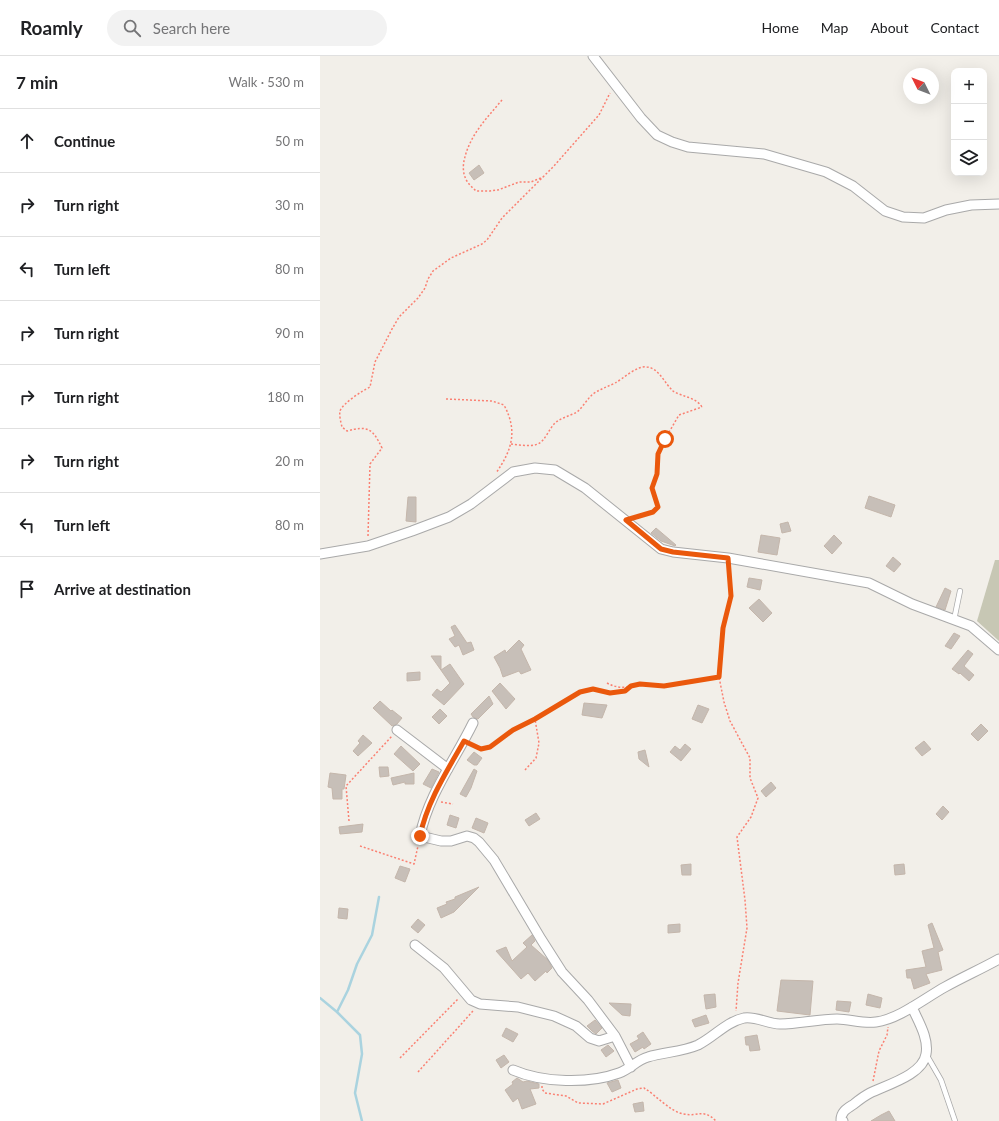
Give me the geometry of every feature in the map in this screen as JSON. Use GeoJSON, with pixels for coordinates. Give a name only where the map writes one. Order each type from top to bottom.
{"type":"FeatureCollection","features":[{"type":"Feature","properties":{"kind":"street"},"geometry":{"type":"LineString","coordinates":[[593,56],[641,118],[657,135],[672,142],[688,147],[764,154],[826,172],[853,186],[885,211],[903,217],[924,218],[946,210],[971,205],[999,204]]}},
{"type":"Feature","properties":{"kind":"street"},"geometry":{"type":"LineString","coordinates":[[320,554],[368,546],[448,517],[471,504],[513,472],[535,468],[555,470],[585,488],[661,549],[673,552],[728,558],[869,583],[912,604],[971,626],[999,650]]}},
{"type":"Feature","properties":{"kind":"street"},"geometry":{"type":"LineString","coordinates":[[473,722],[431,801],[423,822],[420,836],[441,841],[451,841],[467,836],[474,838],[479,842],[494,860],[541,940],[562,972],[588,1000],[615,1036],[631,1067]]}},
{"type":"Feature","properties":{"kind":"street"},"geometry":{"type":"LineString","coordinates":[[397,730],[448,769]]}},
{"type":"Feature","properties":{"kind":"street"},"geometry":{"type":"LineString","coordinates":[[415,945],[444,968],[471,1000],[480,1004],[518,1007],[554,1016],[576,1026],[590,1038],[600,1041],[615,1036]]}},
{"type":"Feature","properties":{"kind":"street"},"geometry":{"type":"LineString","coordinates":[[513,1070],[532,1077],[557,1080],[596,1079],[619,1073],[642,1059],[664,1052],[688,1049],[699,1044],[736,1020],[746,1018],[779,1024],[821,1019],[840,1019],[866,1023],[887,1020],[945,987],[999,959]]}},
{"type":"Feature","properties":{"kind":"street"},"geometry":{"type":"LineString","coordinates":[[843,1121],[841,1120],[841,1115],[845,1110],[872,1092],[906,1077],[921,1064],[926,1054],[925,1038],[912,1007]]}},
{"type":"Feature","properties":{"kind":"lane"},"geometry":{"type":"LineString","coordinates":[[954,620],[960,591]]}},
{"type":"Feature","properties":{"kind":"lane"},"geometry":{"type":"LineString","coordinates":[[926,1054],[941,1080],[955,1121]]}},
{"type":"Feature","properties":{"kind":"path"},"geometry":{"type":"LineString","coordinates":[[368,546],[370,464],[382,448],[371,430],[366,428],[358,428],[347,431],[342,427],[340,412],[354,397],[370,387],[375,362],[392,329],[399,318],[418,298],[425,288],[433,271],[451,258],[482,244],[487,240],[502,218],[544,176],[599,115],[614,83]]}},
{"type":"Feature","properties":{"kind":"path"},"geometry":{"type":"LineString","coordinates":[[502,100],[477,130],[467,148],[464,164],[464,175],[469,184],[476,191],[498,190],[519,182],[531,182],[544,176]]}},
{"type":"Feature","properties":{"kind":"path"},"geometry":{"type":"LineString","coordinates":[[511,444],[534,445],[540,443],[544,440],[551,427],[557,422],[578,411],[593,395],[605,386],[615,383],[631,372],[643,367],[654,370],[668,386],[676,392],[695,401],[702,407],[679,415],[660,448],[658,454],[657,474],[652,488],[658,507],[656,510],[626,520]]}},
{"type":"Feature","properties":{"kind":"path"},"geometry":{"type":"LineString","coordinates":[[446,399],[492,401],[504,405],[509,414],[512,428],[511,444],[505,460],[493,476]]}},
{"type":"Feature","properties":{"kind":"path"},"geometry":{"type":"LineString","coordinates":[[728,558],[731,596],[723,628],[719,677],[724,702],[730,721],[750,758],[750,778],[758,798],[751,817],[737,837],[747,928],[738,983],[736,1020]]}},
{"type":"Feature","properties":{"kind":"path"},"geometry":{"type":"LineString","coordinates":[[606,683],[622,688],[646,684],[664,686],[719,677]]}},
{"type":"Feature","properties":{"kind":"path"},"geometry":{"type":"LineString","coordinates":[[464,741],[481,749],[490,747],[513,730],[535,719],[580,692],[593,689],[610,693],[625,691],[631,686]]}},
{"type":"Feature","properties":{"kind":"path"},"geometry":{"type":"LineString","coordinates":[[525,770],[536,758],[539,743],[535,719]]}},
{"type":"Feature","properties":{"kind":"path"},"geometry":{"type":"LineString","coordinates":[[349,820],[346,786],[397,730]]}},
{"type":"Feature","properties":{"kind":"path"},"geometry":{"type":"LineString","coordinates":[[431,801],[453,804]]}},
{"type":"Feature","properties":{"kind":"path"},"geometry":{"type":"LineString","coordinates":[[360,846],[414,864],[420,836]]}},
{"type":"Feature","properties":{"kind":"path"},"geometry":{"type":"LineString","coordinates":[[400,1058],[464,993]]}},
{"type":"Feature","properties":{"kind":"path"},"geometry":{"type":"LineString","coordinates":[[418,1072],[480,1004]]}},
{"type":"Feature","properties":{"kind":"path"},"geometry":{"type":"LineString","coordinates":[[872,1092],[875,1066],[881,1046],[887,1035],[887,1020]]}},
{"type":"Feature","properties":{"kind":"path"},"geometry":{"type":"LineString","coordinates":[[542,1078],[542,1089],[545,1093],[566,1096],[578,1103],[603,1104],[637,1089],[644,1088],[668,1106],[683,1114],[706,1113],[716,1121]]}},
{"type":"Feature","properties":{"kind":"shaded area"},"geometry":{"type":"Polygon","coordinates":[[[995,560],[999,560],[999,641],[977,621],[995,560]]]}},
{"type":"Feature","properties":{"kind":"building"},"geometry":{"type":"Polygon","coordinates":[[[479,165],[484,173],[474,180],[469,173],[479,165]]]}},
{"type":"Feature","properties":{"kind":"building"},"geometry":{"type":"Polygon","coordinates":[[[869,496],[895,505],[891,517],[865,508],[869,496]]]}},
{"type":"Feature","properties":{"kind":"building"},"geometry":{"type":"Polygon","coordinates":[[[408,497],[416,497],[416,522],[406,521],[408,497]]]}},
{"type":"Feature","properties":{"kind":"building"},"geometry":{"type":"Polygon","coordinates":[[[788,522],[791,531],[782,533],[780,524],[788,522]]]}},
{"type":"Feature","properties":{"kind":"building"},"geometry":{"type":"Polygon","coordinates":[[[656,528],[676,545],[675,546],[661,541],[651,533],[656,528]]]}},
{"type":"Feature","properties":{"kind":"building"},"geometry":{"type":"Polygon","coordinates":[[[761,535],[780,538],[777,555],[758,552],[761,535]]]}},
{"type":"Feature","properties":{"kind":"building"},"geometry":{"type":"Polygon","coordinates":[[[834,535],[842,543],[832,554],[824,546],[834,535]]]}},
{"type":"Feature","properties":{"kind":"building"},"geometry":{"type":"Polygon","coordinates":[[[893,557],[901,564],[894,572],[886,566],[893,557]]]}},
{"type":"Feature","properties":{"kind":"building"},"geometry":{"type":"Polygon","coordinates":[[[749,578],[762,580],[760,590],[747,587],[749,578]]]}},
{"type":"Feature","properties":{"kind":"building"},"geometry":{"type":"Polygon","coordinates":[[[945,588],[951,591],[945,610],[936,607],[945,588]]]}},
{"type":"Feature","properties":{"kind":"building"},"geometry":{"type":"Polygon","coordinates":[[[759,599],[772,613],[763,622],[749,608],[759,599]]]}},
{"type":"Feature","properties":{"kind":"building"},"geometry":{"type":"Polygon","coordinates":[[[455,625],[467,643],[471,642],[474,650],[463,655],[459,645],[455,647],[449,639],[455,636],[451,627],[455,625]]]}},
{"type":"Feature","properties":{"kind":"building"},"geometry":{"type":"Polygon","coordinates":[[[954,633],[960,636],[951,649],[945,646],[954,633]]]}},
{"type":"Feature","properties":{"kind":"building"},"geometry":{"type":"Polygon","coordinates":[[[519,640],[524,645],[521,649],[531,670],[521,674],[519,671],[503,677],[494,657],[505,650],[506,653],[519,640]]]}},
{"type":"Feature","properties":{"kind":"building"},"geometry":{"type":"Polygon","coordinates":[[[968,650],[973,654],[964,666],[974,675],[969,681],[960,673],[959,674],[952,669],[968,650]]]}},
{"type":"Feature","properties":{"kind":"building"},"geometry":{"type":"Polygon","coordinates":[[[431,656],[441,656],[441,670],[450,664],[464,684],[444,705],[432,695],[437,689],[441,692],[450,683],[431,656]]]}},
{"type":"Feature","properties":{"kind":"building"},"geometry":{"type":"Polygon","coordinates":[[[420,672],[420,680],[407,681],[407,673],[420,672]]]}},
{"type":"Feature","properties":{"kind":"building"},"geometry":{"type":"Polygon","coordinates":[[[500,683],[515,699],[506,709],[492,691],[500,683]]]}},
{"type":"Feature","properties":{"kind":"building"},"geometry":{"type":"Polygon","coordinates":[[[489,696],[493,704],[478,719],[473,717],[471,714],[489,696]]]}},
{"type":"Feature","properties":{"kind":"building"},"geometry":{"type":"Polygon","coordinates":[[[380,701],[402,718],[397,724],[392,726],[373,708],[380,701]]]}},
{"type":"Feature","properties":{"kind":"building"},"geometry":{"type":"Polygon","coordinates":[[[584,703],[607,705],[602,718],[582,715],[584,703]]]}},
{"type":"Feature","properties":{"kind":"building"},"geometry":{"type":"Polygon","coordinates":[[[698,705],[709,709],[702,723],[692,719],[698,705]]]}},
{"type":"Feature","properties":{"kind":"building"},"geometry":{"type":"Polygon","coordinates":[[[440,709],[447,716],[439,724],[432,717],[440,709]]]}},
{"type":"Feature","properties":{"kind":"building"},"geometry":{"type":"Polygon","coordinates":[[[981,724],[988,731],[978,741],[971,734],[981,724]]]}},
{"type":"Feature","properties":{"kind":"building"},"geometry":{"type":"Polygon","coordinates":[[[363,735],[372,743],[358,756],[353,751],[360,743],[358,741],[363,735]]]}},
{"type":"Feature","properties":{"kind":"building"},"geometry":{"type":"Polygon","coordinates":[[[924,741],[931,749],[922,756],[915,748],[924,741]]]}},
{"type":"Feature","properties":{"kind":"building"},"geometry":{"type":"Polygon","coordinates":[[[685,744],[691,749],[681,761],[670,752],[675,746],[680,750],[685,744]]]}},
{"type":"Feature","properties":{"kind":"building"},"geometry":{"type":"Polygon","coordinates":[[[401,746],[420,764],[413,771],[394,754],[401,746]]]}},
{"type":"Feature","properties":{"kind":"building"},"geometry":{"type":"Polygon","coordinates":[[[645,750],[649,767],[639,759],[638,752],[645,750]]]}},
{"type":"Feature","properties":{"kind":"building"},"geometry":{"type":"Polygon","coordinates":[[[474,752],[482,758],[477,765],[474,765],[467,760],[474,752]]]}},
{"type":"Feature","properties":{"kind":"building"},"geometry":{"type":"Polygon","coordinates":[[[379,767],[388,767],[389,776],[380,777],[379,767]]]}},
{"type":"Feature","properties":{"kind":"building"},"geometry":{"type":"Polygon","coordinates":[[[432,769],[439,772],[431,788],[423,784],[432,769]]]}},
{"type":"Feature","properties":{"kind":"building"},"geometry":{"type":"Polygon","coordinates":[[[474,769],[477,771],[466,797],[460,794],[474,769]]]}},
{"type":"Feature","properties":{"kind":"building"},"geometry":{"type":"Polygon","coordinates":[[[330,773],[346,775],[344,789],[342,789],[342,799],[333,799],[332,788],[328,787],[330,773]]]}},
{"type":"Feature","properties":{"kind":"building"},"geometry":{"type":"Polygon","coordinates":[[[414,773],[414,784],[405,784],[405,782],[393,785],[391,778],[414,773]]]}},
{"type":"Feature","properties":{"kind":"building"},"geometry":{"type":"Polygon","coordinates":[[[771,782],[776,788],[766,797],[761,791],[771,782]]]}},
{"type":"Feature","properties":{"kind":"building"},"geometry":{"type":"Polygon","coordinates":[[[943,806],[949,812],[942,820],[936,814],[943,806]]]}},
{"type":"Feature","properties":{"kind":"building"},"geometry":{"type":"Polygon","coordinates":[[[536,813],[540,819],[529,826],[525,820],[536,813]]]}},
{"type":"Feature","properties":{"kind":"building"},"geometry":{"type":"Polygon","coordinates":[[[450,815],[459,818],[456,828],[447,825],[450,815]]]}},
{"type":"Feature","properties":{"kind":"building"},"geometry":{"type":"Polygon","coordinates":[[[476,818],[488,823],[484,833],[472,828],[476,818]]]}},
{"type":"Feature","properties":{"kind":"building"},"geometry":{"type":"Polygon","coordinates":[[[363,824],[362,832],[340,834],[339,827],[363,824]]]}},
{"type":"Feature","properties":{"kind":"building"},"geometry":{"type":"Polygon","coordinates":[[[691,864],[691,875],[682,875],[681,865],[691,864]]]}},
{"type":"Feature","properties":{"kind":"building"},"geometry":{"type":"Polygon","coordinates":[[[904,864],[905,874],[895,875],[894,865],[904,864]]]}},
{"type":"Feature","properties":{"kind":"building"},"geometry":{"type":"Polygon","coordinates":[[[400,866],[410,869],[405,882],[395,878],[400,866]]]}},
{"type":"Feature","properties":{"kind":"building"},"geometry":{"type":"Polygon","coordinates":[[[479,887],[454,912],[441,918],[437,908],[447,904],[446,902],[455,899],[455,897],[479,887]]]}},
{"type":"Feature","properties":{"kind":"building"},"geometry":{"type":"Polygon","coordinates":[[[339,908],[348,909],[347,919],[338,918],[339,908]]]}},
{"type":"Feature","properties":{"kind":"building"},"geometry":{"type":"Polygon","coordinates":[[[418,919],[425,925],[418,933],[411,927],[418,919]]]}},
{"type":"Feature","properties":{"kind":"building"},"geometry":{"type":"Polygon","coordinates":[[[932,923],[943,950],[938,952],[942,970],[926,974],[930,983],[914,989],[911,978],[907,978],[906,970],[926,967],[922,951],[934,948],[928,925],[932,923]]]}},
{"type":"Feature","properties":{"kind":"building"},"geometry":{"type":"Polygon","coordinates":[[[680,924],[680,932],[668,933],[668,925],[680,924]]]}},
{"type":"Feature","properties":{"kind":"building"},"geometry":{"type":"Polygon","coordinates":[[[532,935],[535,941],[531,945],[548,960],[552,968],[547,973],[546,971],[535,981],[528,973],[521,979],[496,951],[506,947],[512,961],[527,947],[523,943],[532,935]]]}},
{"type":"Feature","properties":{"kind":"building"},"geometry":{"type":"Polygon","coordinates":[[[781,980],[813,981],[810,1015],[777,1011],[781,980]]]}},
{"type":"Feature","properties":{"kind":"building"},"geometry":{"type":"Polygon","coordinates":[[[715,994],[716,1007],[706,1009],[704,995],[715,994]]]}},
{"type":"Feature","properties":{"kind":"building"},"geometry":{"type":"Polygon","coordinates":[[[868,994],[882,998],[880,1008],[866,1005],[868,994]]]}},
{"type":"Feature","properties":{"kind":"building"},"geometry":{"type":"Polygon","coordinates":[[[837,1001],[851,1002],[849,1012],[836,1010],[837,1001]]]}},
{"type":"Feature","properties":{"kind":"building"},"geometry":{"type":"Polygon","coordinates":[[[609,1003],[631,1004],[630,1016],[622,1015],[609,1003]]]}},
{"type":"Feature","properties":{"kind":"building"},"geometry":{"type":"Polygon","coordinates":[[[706,1015],[709,1023],[695,1027],[692,1020],[706,1015]]]}},
{"type":"Feature","properties":{"kind":"building"},"geometry":{"type":"Polygon","coordinates":[[[595,1020],[602,1028],[596,1034],[587,1026],[595,1020]]]}},
{"type":"Feature","properties":{"kind":"building"},"geometry":{"type":"Polygon","coordinates":[[[506,1028],[518,1034],[513,1042],[502,1036],[506,1028]]]}},
{"type":"Feature","properties":{"kind":"building"},"geometry":{"type":"Polygon","coordinates":[[[643,1032],[651,1044],[644,1049],[643,1047],[635,1052],[630,1044],[639,1039],[637,1036],[643,1032]]]}},
{"type":"Feature","properties":{"kind":"building"},"geometry":{"type":"Polygon","coordinates":[[[757,1035],[760,1050],[750,1051],[749,1045],[746,1045],[745,1037],[757,1035]]]}},
{"type":"Feature","properties":{"kind":"building"},"geometry":{"type":"Polygon","coordinates":[[[608,1045],[614,1051],[606,1057],[601,1050],[608,1045]]]}},
{"type":"Feature","properties":{"kind":"building"},"geometry":{"type":"Polygon","coordinates":[[[504,1055],[509,1062],[501,1068],[496,1060],[504,1055]]]}},
{"type":"Feature","properties":{"kind":"building"},"geometry":{"type":"Polygon","coordinates":[[[517,1078],[523,1082],[527,1081],[539,1084],[539,1088],[530,1089],[536,1104],[522,1109],[518,1098],[513,1102],[505,1090],[513,1084],[512,1082],[517,1078]]]}},
{"type":"Feature","properties":{"kind":"building"},"geometry":{"type":"Polygon","coordinates":[[[618,1080],[621,1088],[612,1092],[607,1083],[618,1080]]]}},
{"type":"Feature","properties":{"kind":"building"},"geometry":{"type":"Polygon","coordinates":[[[643,1102],[644,1111],[635,1112],[633,1104],[643,1102]]]}},
{"type":"Feature","properties":{"kind":"building"},"geometry":{"type":"Polygon","coordinates":[[[889,1111],[895,1121],[871,1121],[881,1115],[889,1111]]]}},
{"type":"Feature","properties":{"kind":"waterway"},"geometry":{"type":"LineString","coordinates":[[337,1012],[348,990],[357,964],[372,935],[379,897]]}},
{"type":"Feature","properties":{"kind":"waterway"},"geometry":{"type":"LineString","coordinates":[[320,998],[337,1012],[360,1035],[362,1054],[355,1093],[362,1121]]}},
{"type":"Feature","properties":{"kind":"route"},"geometry":{"type":"LineString","coordinates":[[420,836],[423,822],[431,801],[464,741],[481,749],[490,747],[513,730],[565,702],[580,692],[593,689],[610,693],[625,691],[631,686],[640,684],[664,686],[719,677],[723,628],[731,596],[728,558],[673,552],[661,549],[626,520],[653,512],[658,507],[652,492],[652,488],[657,474],[658,454],[665,439]]}}]}
